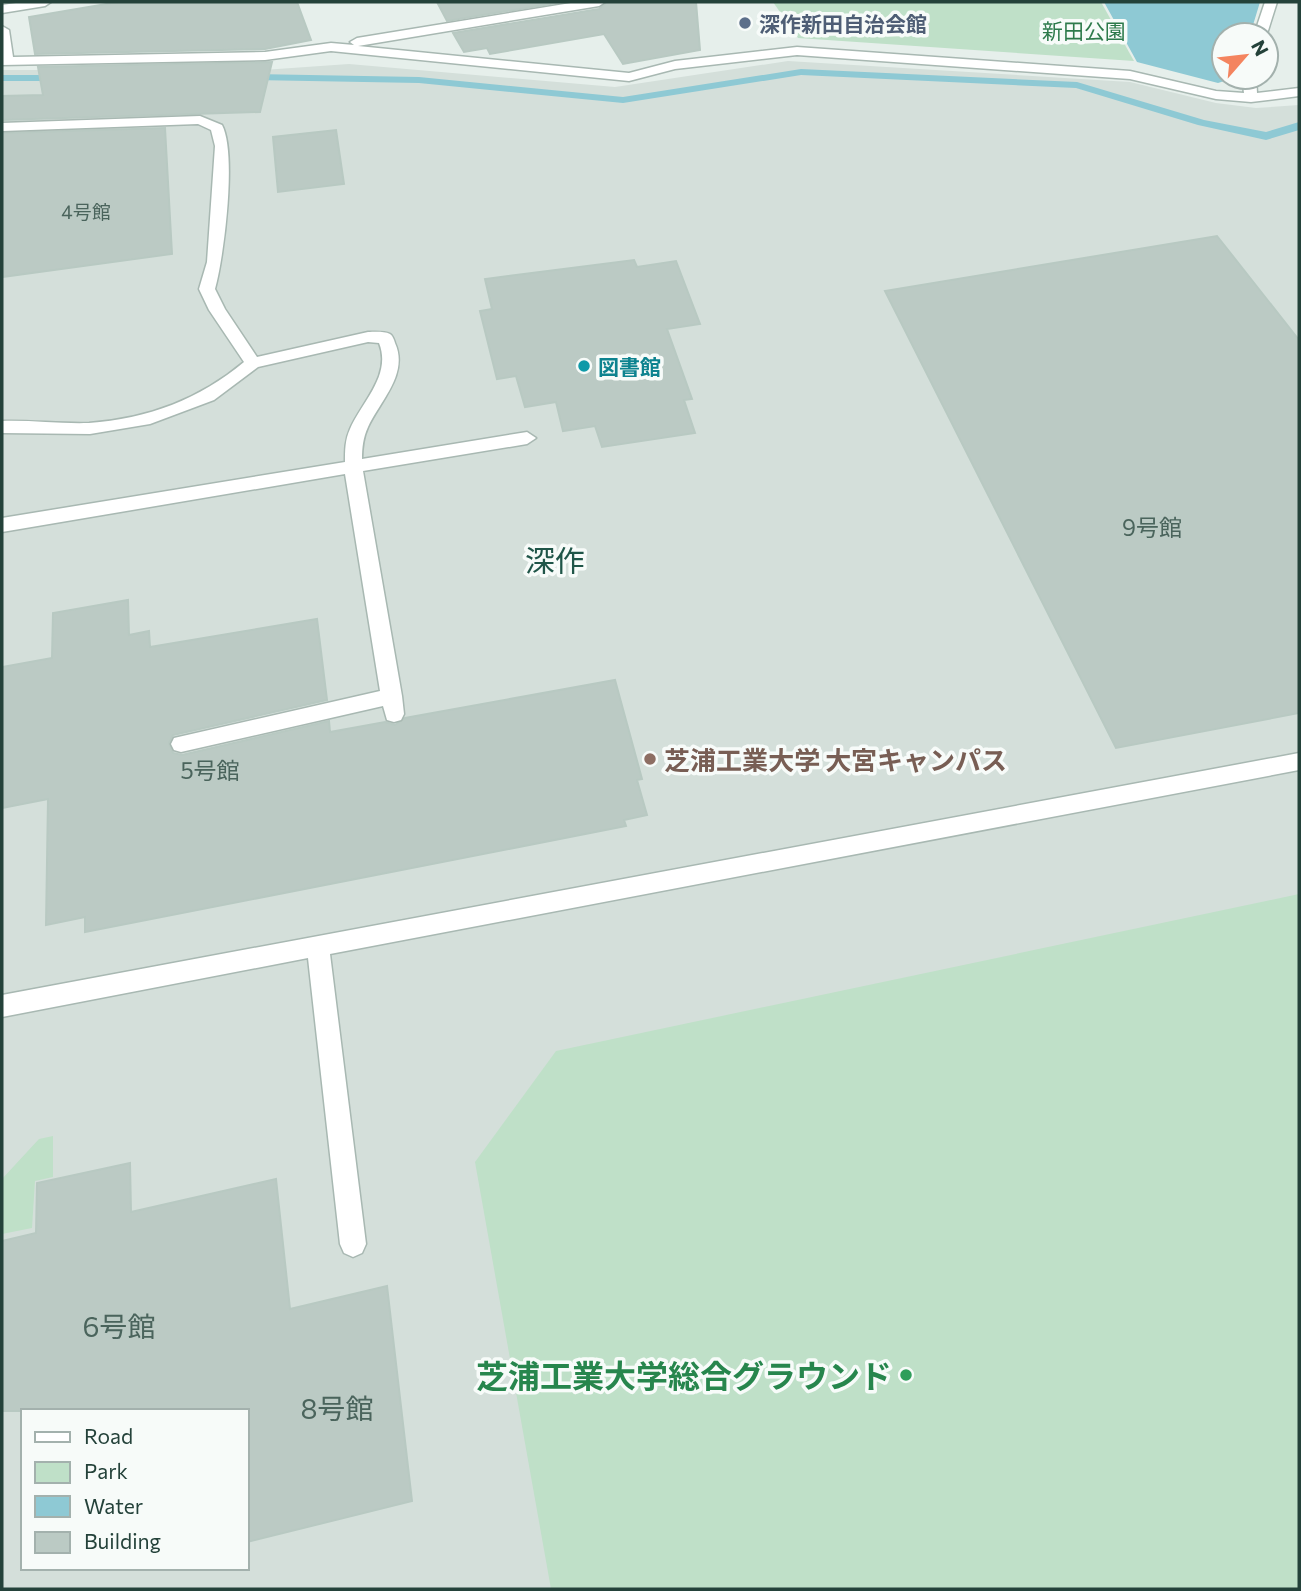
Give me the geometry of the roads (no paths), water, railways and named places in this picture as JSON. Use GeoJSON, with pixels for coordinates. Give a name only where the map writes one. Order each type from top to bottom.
{"type":"FeatureCollection","features":[{"type":"Feature","properties":{"kind":"street"},"geometry":{"type":"LineString","coordinates":[[2,9],[45,2]]}},
{"type":"Feature","properties":{"kind":"street"},"geometry":{"type":"LineString","coordinates":[[2,30],[4,61],[265,57],[599,2]]}},
{"type":"Feature","properties":{"kind":"street"},"geometry":{"type":"LineString","coordinates":[[1265,21],[1271,2]]}},
{"type":"Feature","properties":{"kind":"street"},"geometry":{"type":"LineString","coordinates":[[331,47],[629,77],[675,65],[797,51],[1130,75],[1216,95],[1251,98],[1299,92]]}},
{"type":"Feature","properties":{"kind":"street"},"geometry":{"type":"LineString","coordinates":[[1250,91],[1251,98]]}},
{"type":"Feature","properties":{"kind":"street"},"geometry":{"type":"LineString","coordinates":[[2,127],[200,120],[216,128],[222,146],[215,262],[207,289],[217,310],[253,363]]}},
{"type":"Feature","properties":{"kind":"street"},"geometry":{"type":"LineString","coordinates":[[2,427],[103,427],[138,420],[179,407],[222,388],[253,363],[368,337],[385,338],[392,350],[391,369],[355,439],[353,467],[393,705],[181,744]]}},
{"type":"Feature","properties":{"kind":"street"},"geometry":{"type":"LineString","coordinates":[[2,524],[527,438]]}},
{"type":"Feature","properties":{"kind":"street"},"geometry":{"type":"LineString","coordinates":[[2,1006],[318,949],[1299,761]]}},
{"type":"Feature","properties":{"kind":"street"},"geometry":{"type":"LineString","coordinates":[[318,949],[354,1244]]}},
{"type":"Feature","properties":{"kind":"water"},"geometry":{"type":"Polygon","coordinates":[[[1104,2],[1260,2],[1254,21],[1210,21],[1210,81],[1137,62],[1104,2]]]}},
{"type":"Feature","properties":{"kind":"waterway"},"geometry":{"type":"LineString","coordinates":[[247,77],[419,80],[623,100],[801,72],[1077,85],[1202,123],[1266,136],[1299,126]]}},
{"type":"Feature","properties":{"kind":"waterway"},"geometry":{"type":"LineString","coordinates":[[2,78],[61,78]]}},
{"type":"Feature","properties":{"kind":"place","name":"深作新田自治会館"},"geometry":{"type":"Point","coordinates":[745,23]}},
{"type":"Feature","properties":{"kind":"place","name":"図書館"},"geometry":{"type":"Point","coordinates":[584,366]}},
{"type":"Feature","properties":{"kind":"place","name":"芝浦工業大学 大宮キャンパス"},"geometry":{"type":"Point","coordinates":[650,759]}},
{"type":"Feature","properties":{"kind":"place","name":"芝浦工業大学総合グラウンド"},"geometry":{"type":"Point","coordinates":[906,1375]}},
{"type":"Feature","properties":{"kind":"district","name":"深作"},"geometry":{"type":"Point","coordinates":[555,559]}},
{"type":"Feature","properties":{"kind":"park label","name":"新田公園"},"geometry":{"type":"Point","coordinates":[1084,30]}}]}
